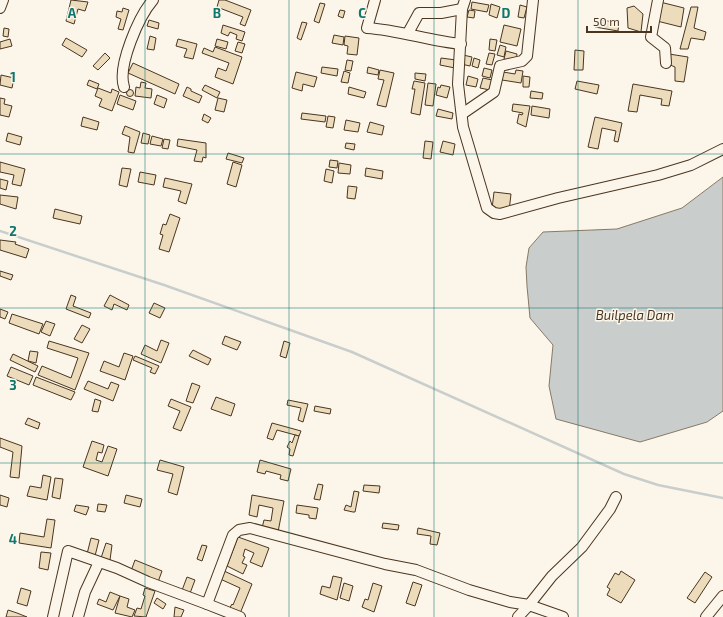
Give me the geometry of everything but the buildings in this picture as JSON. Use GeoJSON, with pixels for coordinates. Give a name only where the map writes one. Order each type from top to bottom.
{"type":"FeatureCollection","features":[{"type":"Feature","properties":{"kind":"street"},"geometry":{"type":"LineString","coordinates":[[0,8],[3,0]]}},
{"type":"Feature","properties":{"kind":"street"},"geometry":{"type":"LineString","coordinates":[[124,87],[122,75],[125,62],[144,12],[153,0]]}},
{"type":"Feature","properties":{"kind":"street"},"geometry":{"type":"LineString","coordinates":[[375,0],[367,28],[408,33],[436,42],[460,44]]}},
{"type":"Feature","properties":{"kind":"street"},"geometry":{"type":"LineString","coordinates":[[462,114],[494,92],[500,66],[522,62],[527,56],[533,0]]}},
{"type":"Feature","properties":{"kind":"street"},"geometry":{"type":"LineString","coordinates":[[658,0],[651,37],[665,48],[666,63]]}},
{"type":"Feature","properties":{"kind":"street"},"geometry":{"type":"LineString","coordinates":[[408,33],[419,13],[441,13],[463,5],[458,84],[462,114],[467,142],[487,208],[494,213],[500,214],[558,198],[658,175],[691,165],[723,149]]}},
{"type":"Feature","properties":{"kind":"street"},"geometry":{"type":"LineString","coordinates":[[518,617],[552,576],[582,548],[610,509],[616,497]]}},
{"type":"Feature","properties":{"kind":"street"},"geometry":{"type":"LineString","coordinates":[[207,604],[233,536],[239,530],[250,528],[385,564],[416,570],[469,590],[510,602],[529,605],[562,617]]}},
{"type":"Feature","properties":{"kind":"street"},"geometry":{"type":"LineString","coordinates":[[52,617],[68,551],[240,617]]}},
{"type":"Feature","properties":{"kind":"street"},"geometry":{"type":"LineString","coordinates":[[78,617],[85,592],[99,562]]}},
{"type":"Feature","properties":{"kind":"street"},"geometry":{"type":"LineString","coordinates":[[706,617],[723,596]]}},
{"type":"Feature","properties":{"kind":"water","name":"Builpela Dam"},"geometry":{"type":"Polygon","coordinates":[[[723,177],[723,411],[707,422],[640,442],[556,419],[549,386],[553,345],[530,318],[526,267],[529,248],[543,232],[617,229],[682,208],[723,177]]]}},
{"type":"Feature","properties":{"kind":"waterway"},"geometry":{"type":"LineString","coordinates":[[0,231],[164,285],[352,352],[624,474],[658,485],[723,498]]}}]}
